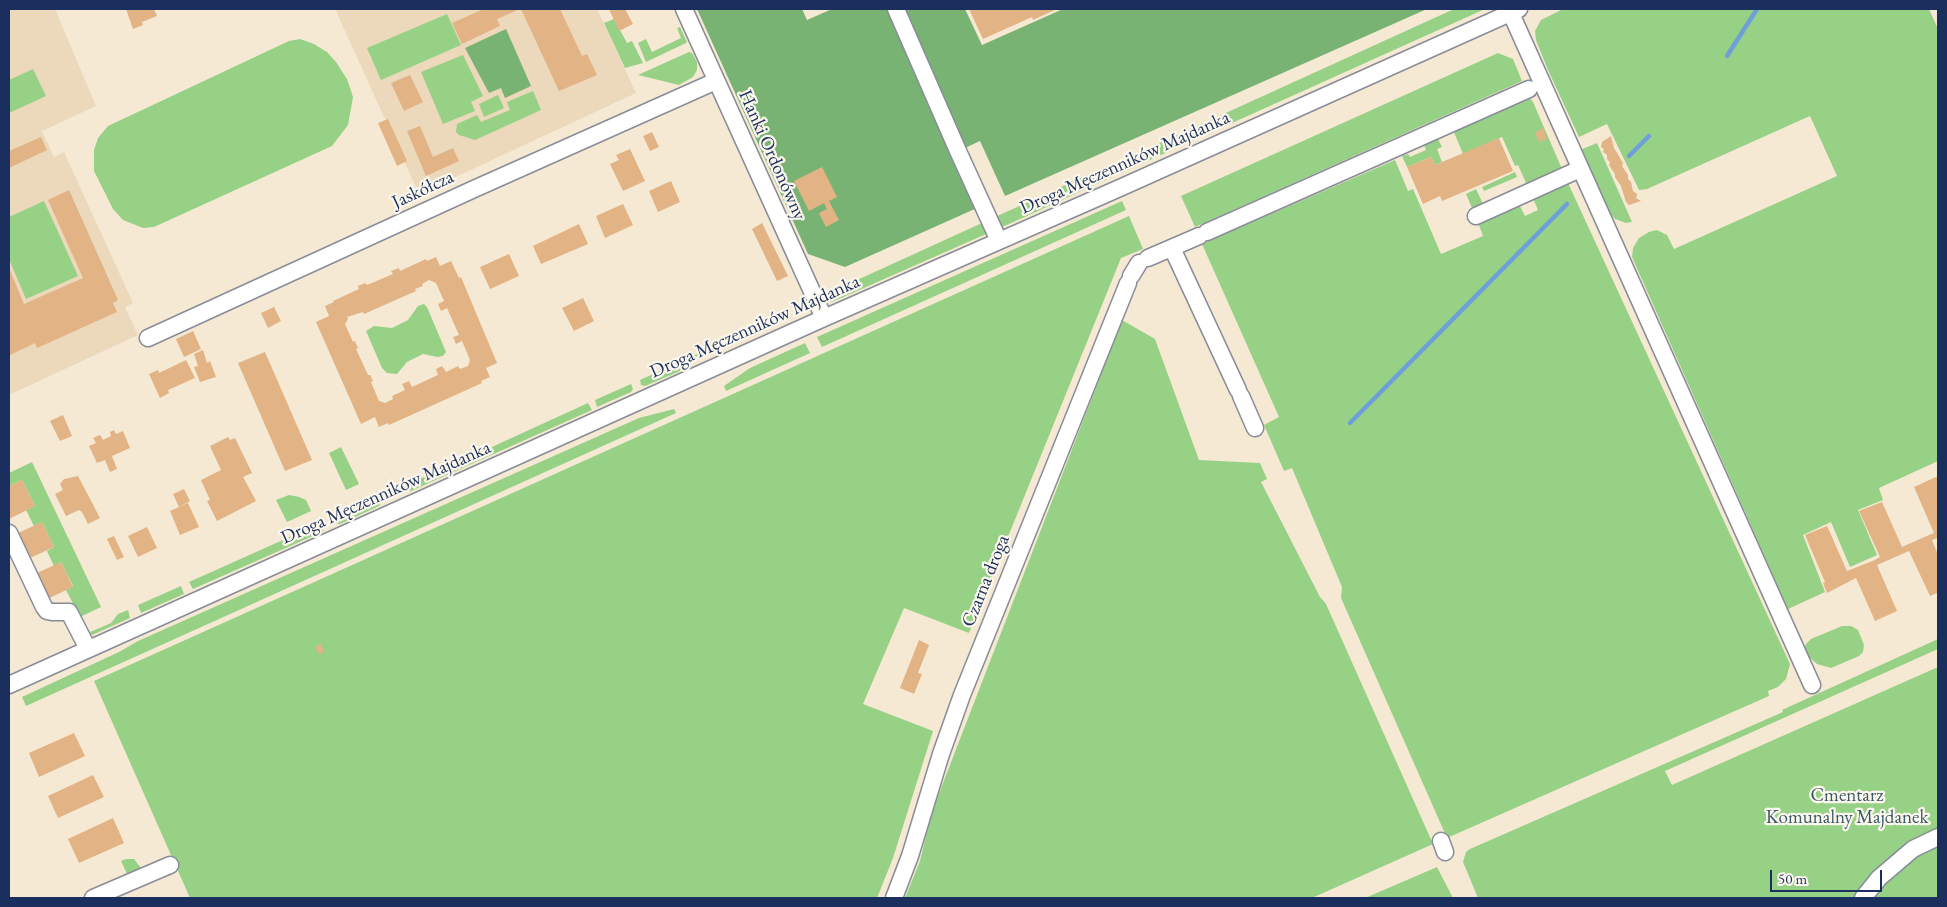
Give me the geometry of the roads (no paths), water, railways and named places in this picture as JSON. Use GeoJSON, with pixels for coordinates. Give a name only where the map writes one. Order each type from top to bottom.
{"type":"FeatureCollection","features":[{"type":"Feature","properties":{"kind":"street","name":"Hanki Ordonówny"},"geometry":{"type":"LineString","coordinates":[[684,9],[824,318]]}},
{"type":"Feature","properties":{"kind":"street"},"geometry":{"type":"LineString","coordinates":[[896,9],[958,151],[1000,241]]}},
{"type":"Feature","properties":{"kind":"street"},"geometry":{"type":"LineString","coordinates":[[1513,10],[1580,169],[1812,685]]}},
{"type":"Feature","properties":{"kind":"street","name":"Droga Męczenników Majdanka"},"geometry":{"type":"LineString","coordinates":[[9,685],[1513,10]]}},
{"type":"Feature","properties":{"kind":"street","name":"Jaskółcza"},"geometry":{"type":"LineString","coordinates":[[148,338],[716,81]]}},
{"type":"Feature","properties":{"kind":"street"},"geometry":{"type":"LineString","coordinates":[[1255,428],[1172,248],[1529,89]]}},
{"type":"Feature","properties":{"kind":"street"},"geometry":{"type":"LineString","coordinates":[[1476,216],[1580,169]]}},
{"type":"Feature","properties":{"kind":"street","name":"Czarna droga"},"geometry":{"type":"LineString","coordinates":[[894,898],[910,856],[941,754],[962,695],[1136,270],[1172,248]]}},
{"type":"Feature","properties":{"kind":"street"},"geometry":{"type":"LineString","coordinates":[[9,533],[44,607],[52,612],[69,612],[88,649]]}},
{"type":"Feature","properties":{"kind":"street"},"geometry":{"type":"LineString","coordinates":[[1863,898],[1879,878],[1913,849],[1938,837]]}},
{"type":"Feature","properties":{"kind":"street"},"geometry":{"type":"LineString","coordinates":[[93,898],[170,865]]}},
{"type":"Feature","properties":{"kind":"waterway"},"geometry":{"type":"LineString","coordinates":[[1727,56],[1757,9]]}},
{"type":"Feature","properties":{"kind":"waterway"},"geometry":{"type":"LineString","coordinates":[[1629,156],[1649,136]]}},
{"type":"Feature","properties":{"kind":"waterway"},"geometry":{"type":"LineString","coordinates":[[1350,423],[1567,204]]}},
{"type":"Feature","properties":{"kind":"park label","name":"Cmentarz Komunalny Majdanek"},"geometry":{"type":"Point","coordinates":[1847,807]}}]}
